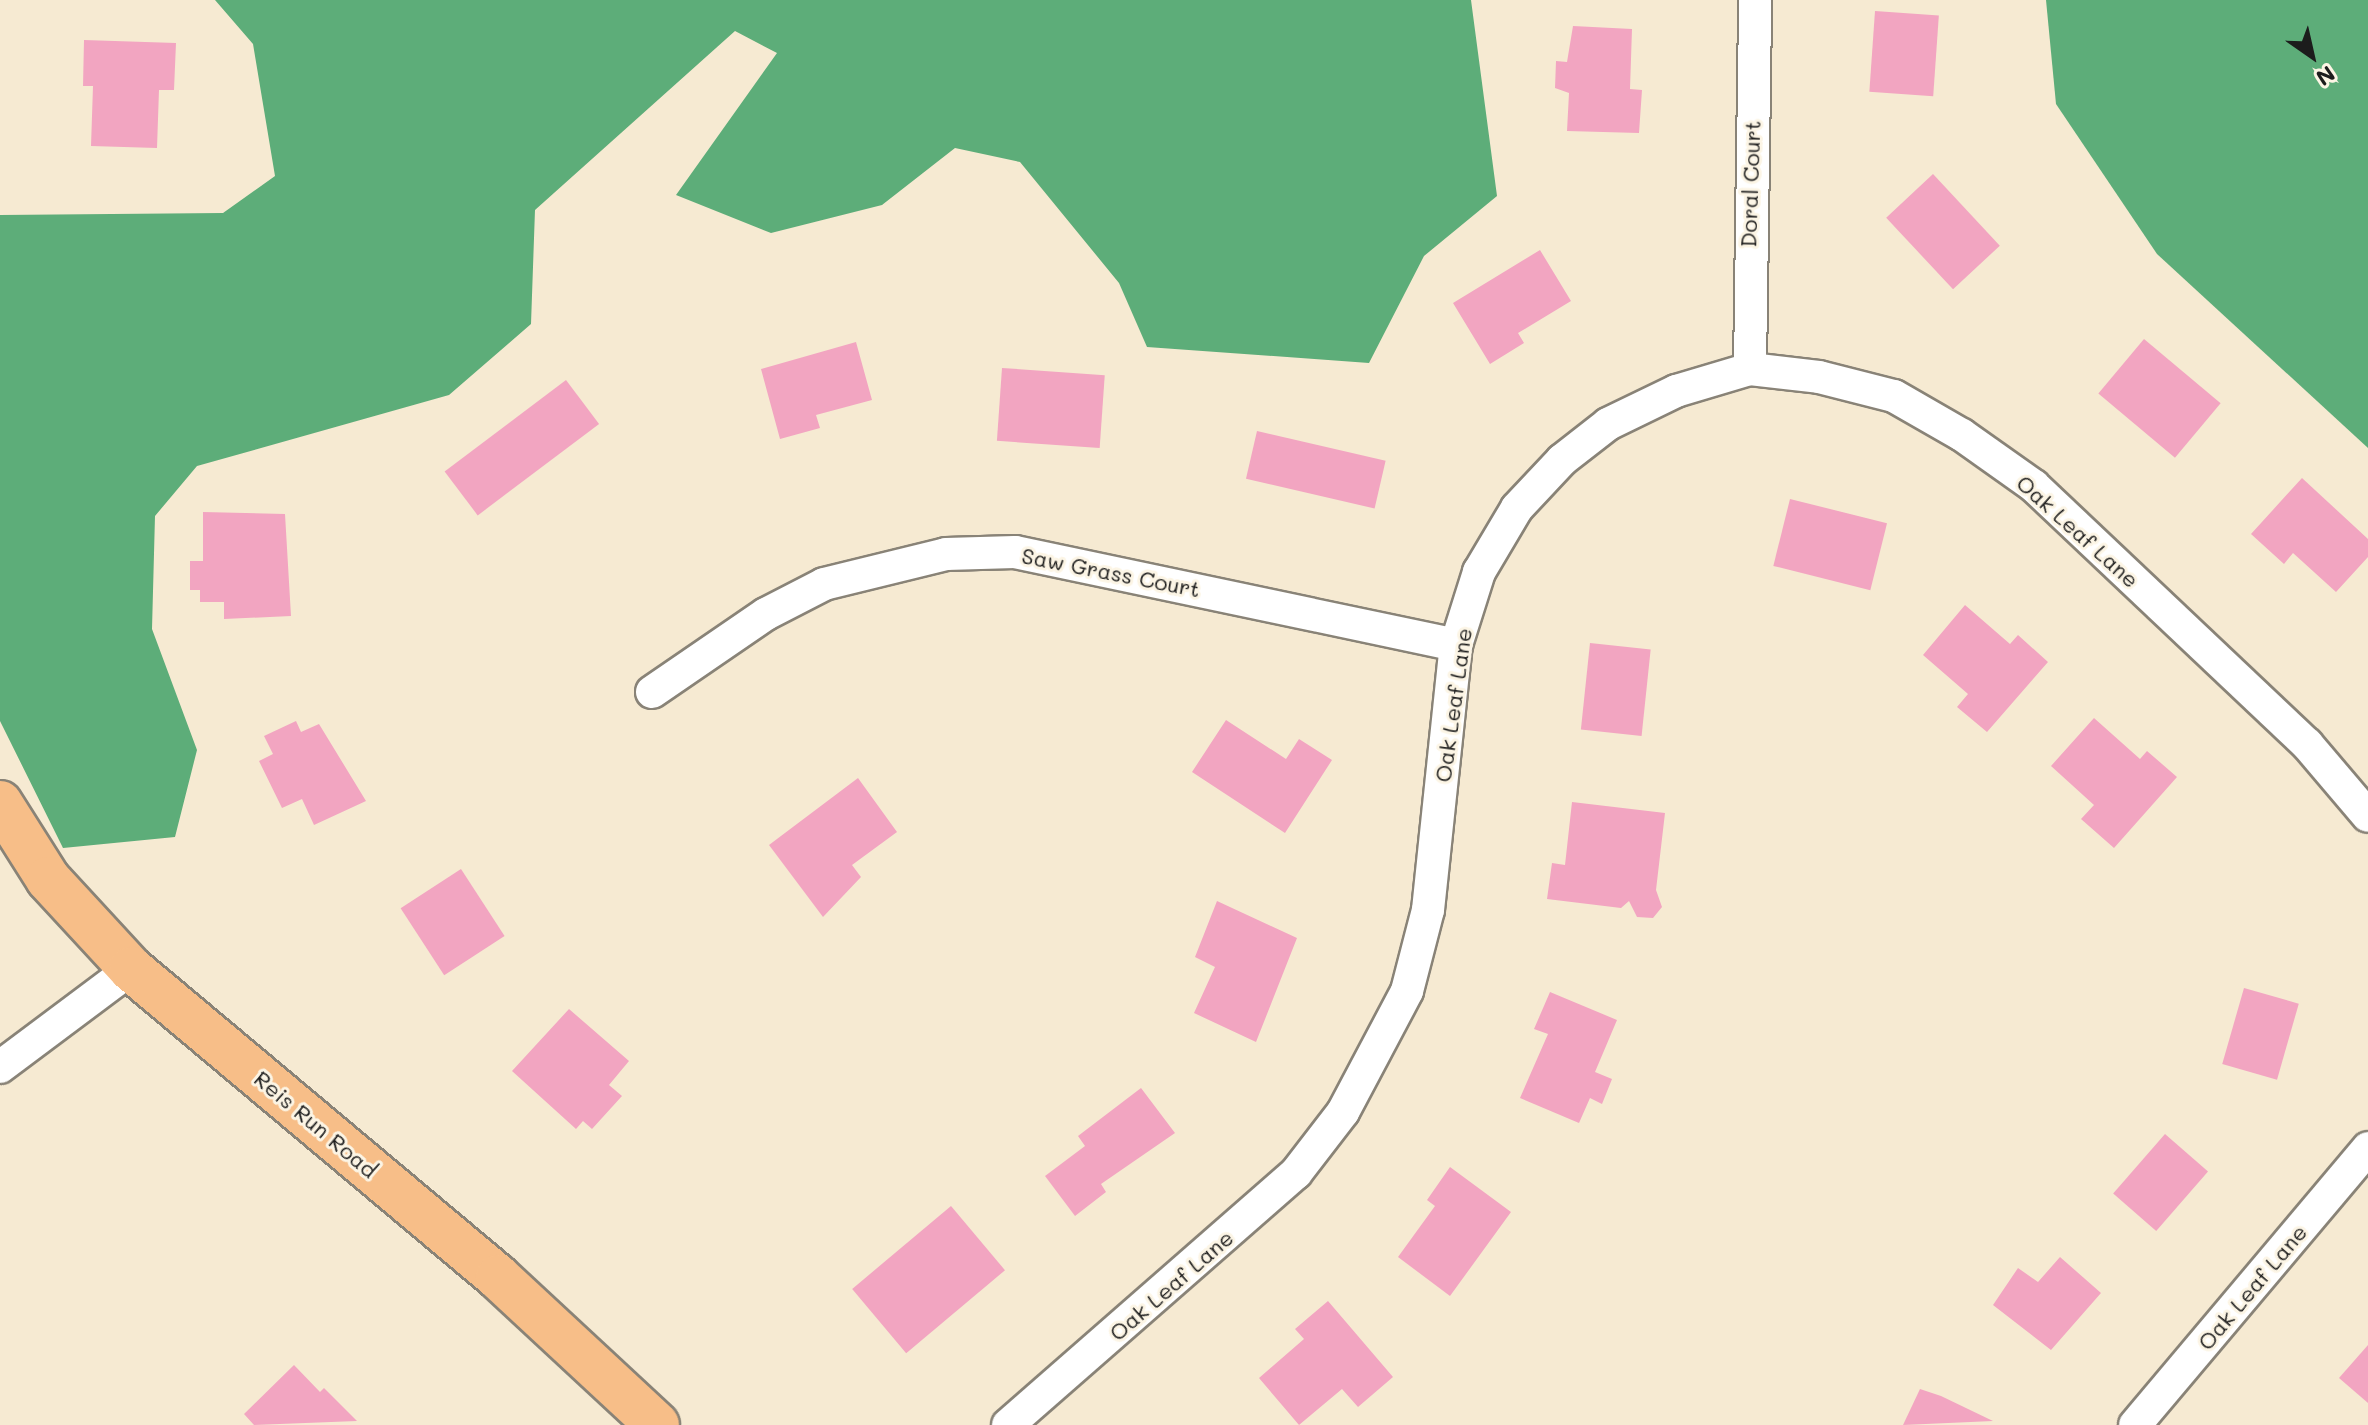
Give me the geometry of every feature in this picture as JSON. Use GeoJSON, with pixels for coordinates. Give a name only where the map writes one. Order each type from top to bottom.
{"type":"FeatureCollection","features":[{"type":"Feature","properties":{"kind":"main road","name":"Reis Run Road"},"geometry":{"type":"LineString","coordinates":[[0,803],[48,879],[131,969],[498,1277],[657,1425]]}},
{"type":"Feature","properties":{"kind":"street","name":"Doral Court"},"geometry":{"type":"LineString","coordinates":[[1750,369],[1755,0]]}},
{"type":"Feature","properties":{"kind":"street","name":"Oak Leaf Lane"},"geometry":{"type":"LineString","coordinates":[[1008,1425],[1296,1173],[1343,1112],[1407,991],[1428,910],[1456,645],[1479,572],[1517,508],[1562,460],[1608,424],[1663,397],[1750,369],[1894,396],[2034,486],[2307,744],[2368,816]]}},
{"type":"Feature","properties":{"kind":"street","name":"Saw Grass Court"},"geometry":{"type":"LineString","coordinates":[[652,692],[766,614],[824,584],[946,554],[1015,552],[1456,645]]}},
{"type":"Feature","properties":{"kind":"street"},"geometry":{"type":"LineString","coordinates":[[0,1067],[131,969]]}},
{"type":"Feature","properties":{"kind":"street","name":"Oak Leaf Lane"},"geometry":{"type":"LineString","coordinates":[[2135,1425],[2368,1148]]}},
{"type":"Feature","properties":{"kind":"green space"},"geometry":{"type":"Polygon","coordinates":[[[215,0],[1471,0],[1497,196],[1424,256],[1369,363],[1147,347],[1119,283],[1020,162],[955,148],[882,205],[771,233],[676,195],[777,53],[735,31],[535,210],[531,324],[449,395],[197,466],[155,516],[152,629],[197,750],[175,837],[63,848],[0,721],[0,215],[223,213],[275,176],[253,44],[215,0]]]}},
{"type":"Feature","properties":{"kind":"green space"},"geometry":{"type":"Polygon","coordinates":[[[2046,0],[2368,0],[2368,448],[2157,254],[2056,104],[2046,0]]]}},
{"type":"Feature","properties":{"kind":"building"},"geometry":{"type":"Polygon","coordinates":[[[1875,11],[1939,15],[1933,96],[1869,92],[1875,11]]]}},
{"type":"Feature","properties":{"kind":"building"},"geometry":{"type":"Polygon","coordinates":[[[1573,26],[1632,29],[1630,89],[1642,90],[1639,133],[1567,131],[1569,93],[1555,88],[1556,61],[1567,62],[1573,26]]]}},
{"type":"Feature","properties":{"kind":"building"},"geometry":{"type":"Polygon","coordinates":[[[84,40],[176,43],[174,90],[159,90],[157,148],[91,146],[93,86],[83,86],[84,40]]]}},
{"type":"Feature","properties":{"kind":"building"},"geometry":{"type":"Polygon","coordinates":[[[1933,174],[2000,246],[1953,289],[1886,218],[1933,174]]]}},
{"type":"Feature","properties":{"kind":"building"},"geometry":{"type":"Polygon","coordinates":[[[1540,250],[1571,301],[1518,333],[1524,343],[1490,364],[1453,303],[1540,250]]]}},
{"type":"Feature","properties":{"kind":"building"},"geometry":{"type":"Polygon","coordinates":[[[2144,339],[2221,403],[2175,458],[2098,393],[2144,339]]]}},
{"type":"Feature","properties":{"kind":"building"},"geometry":{"type":"Polygon","coordinates":[[[856,342],[872,400],[816,415],[820,428],[780,439],[761,369],[856,342]]]}},
{"type":"Feature","properties":{"kind":"building"},"geometry":{"type":"Polygon","coordinates":[[[1002,368],[1105,375],[1100,448],[997,441],[1002,368]]]}},
{"type":"Feature","properties":{"kind":"building"},"geometry":{"type":"Polygon","coordinates":[[[566,380],[599,424],[478,515],[445,471],[566,380]]]}},
{"type":"Feature","properties":{"kind":"building"},"geometry":{"type":"Polygon","coordinates":[[[1257,431],[1386,461],[1375,508],[1246,479],[1257,431]]]}},
{"type":"Feature","properties":{"kind":"building"},"geometry":{"type":"Polygon","coordinates":[[[2302,478],[2368,539],[2368,557],[2336,592],[2293,553],[2284,564],[2251,534],[2302,478]]]}},
{"type":"Feature","properties":{"kind":"building"},"geometry":{"type":"Polygon","coordinates":[[[1790,499],[1887,523],[1870,590],[1773,566],[1790,499]]]}},
{"type":"Feature","properties":{"kind":"building"},"geometry":{"type":"Polygon","coordinates":[[[203,512],[285,514],[291,616],[224,619],[224,602],[200,602],[200,590],[190,590],[190,561],[203,561],[203,512]]]}},
{"type":"Feature","properties":{"kind":"building"},"geometry":{"type":"Polygon","coordinates":[[[1965,605],[2010,644],[2018,635],[2048,662],[1987,732],[1957,707],[1968,694],[1923,655],[1965,605]]]}},
{"type":"Feature","properties":{"kind":"building"},"geometry":{"type":"Polygon","coordinates":[[[1590,643],[1651,649],[1642,736],[1581,730],[1590,643]]]}},
{"type":"Feature","properties":{"kind":"building"},"geometry":{"type":"Polygon","coordinates":[[[2094,718],[2140,759],[2147,751],[2177,777],[2114,848],[2081,819],[2094,805],[2051,766],[2094,718]]]}},
{"type":"Feature","properties":{"kind":"building"},"geometry":{"type":"Polygon","coordinates":[[[1226,720],[1286,759],[1299,739],[1332,760],[1285,833],[1192,772],[1226,720]]]}},
{"type":"Feature","properties":{"kind":"building"},"geometry":{"type":"Polygon","coordinates":[[[296,721],[301,732],[319,724],[366,801],[314,825],[302,799],[282,808],[259,761],[273,754],[264,736],[296,721]]]}},
{"type":"Feature","properties":{"kind":"building"},"geometry":{"type":"Polygon","coordinates":[[[858,778],[897,832],[852,865],[861,877],[823,917],[769,845],[858,778]]]}},
{"type":"Feature","properties":{"kind":"building"},"geometry":{"type":"Polygon","coordinates":[[[1572,802],[1665,813],[1656,890],[1662,907],[1653,918],[1637,917],[1629,901],[1621,908],[1547,899],[1552,863],[1565,865],[1572,802]]]}},
{"type":"Feature","properties":{"kind":"building"},"geometry":{"type":"Polygon","coordinates":[[[461,869],[505,936],[444,975],[401,908],[461,869]]]}},
{"type":"Feature","properties":{"kind":"building"},"geometry":{"type":"Polygon","coordinates":[[[1217,901],[1297,938],[1256,1042],[1194,1013],[1215,967],[1195,957],[1217,901]]]}},
{"type":"Feature","properties":{"kind":"building"},"geometry":{"type":"Polygon","coordinates":[[[2244,988],[2299,1004],[2277,1080],[2222,1064],[2244,988]]]}},
{"type":"Feature","properties":{"kind":"building"},"geometry":{"type":"Polygon","coordinates":[[[1550,992],[1617,1020],[1595,1072],[1612,1079],[1602,1104],[1590,1098],[1579,1123],[1520,1098],[1548,1034],[1534,1029],[1550,992]]]}},
{"type":"Feature","properties":{"kind":"building"},"geometry":{"type":"Polygon","coordinates":[[[569,1009],[629,1061],[609,1085],[622,1096],[592,1129],[583,1121],[576,1129],[512,1071],[569,1009]]]}},
{"type":"Feature","properties":{"kind":"building"},"geometry":{"type":"Polygon","coordinates":[[[1141,1088],[1175,1133],[1101,1184],[1106,1192],[1075,1216],[1045,1176],[1085,1146],[1078,1136],[1141,1088]]]}},
{"type":"Feature","properties":{"kind":"building"},"geometry":{"type":"Polygon","coordinates":[[[2165,1134],[2208,1171],[2156,1231],[2113,1194],[2165,1134]]]}},
{"type":"Feature","properties":{"kind":"building"},"geometry":{"type":"Polygon","coordinates":[[[1450,1167],[1511,1212],[1450,1296],[1398,1257],[1435,1206],[1427,1200],[1450,1167]]]}},
{"type":"Feature","properties":{"kind":"building"},"geometry":{"type":"Polygon","coordinates":[[[951,1206],[1005,1270],[906,1353],[852,1289],[951,1206]]]}},
{"type":"Feature","properties":{"kind":"building"},"geometry":{"type":"Polygon","coordinates":[[[2060,1257],[2101,1293],[2051,1350],[1993,1305],[2018,1268],[2038,1282],[2060,1257]]]}},
{"type":"Feature","properties":{"kind":"building"},"geometry":{"type":"Polygon","coordinates":[[[1328,1301],[1393,1377],[1358,1407],[1342,1389],[1299,1425],[1259,1378],[1304,1339],[1295,1329],[1328,1301]]]}},
{"type":"Feature","properties":{"kind":"building"},"geometry":{"type":"Polygon","coordinates":[[[2368,1345],[2368,1403],[2339,1378],[2368,1345]]]}},
{"type":"Feature","properties":{"kind":"building"},"geometry":{"type":"Polygon","coordinates":[[[294,1365],[320,1392],[324,1388],[357,1421],[254,1425],[244,1414],[294,1365]]]}},
{"type":"Feature","properties":{"kind":"building"},"geometry":{"type":"Polygon","coordinates":[[[1920,1389],[1941,1396],[1993,1421],[1903,1425],[1920,1389]]]}}]}
